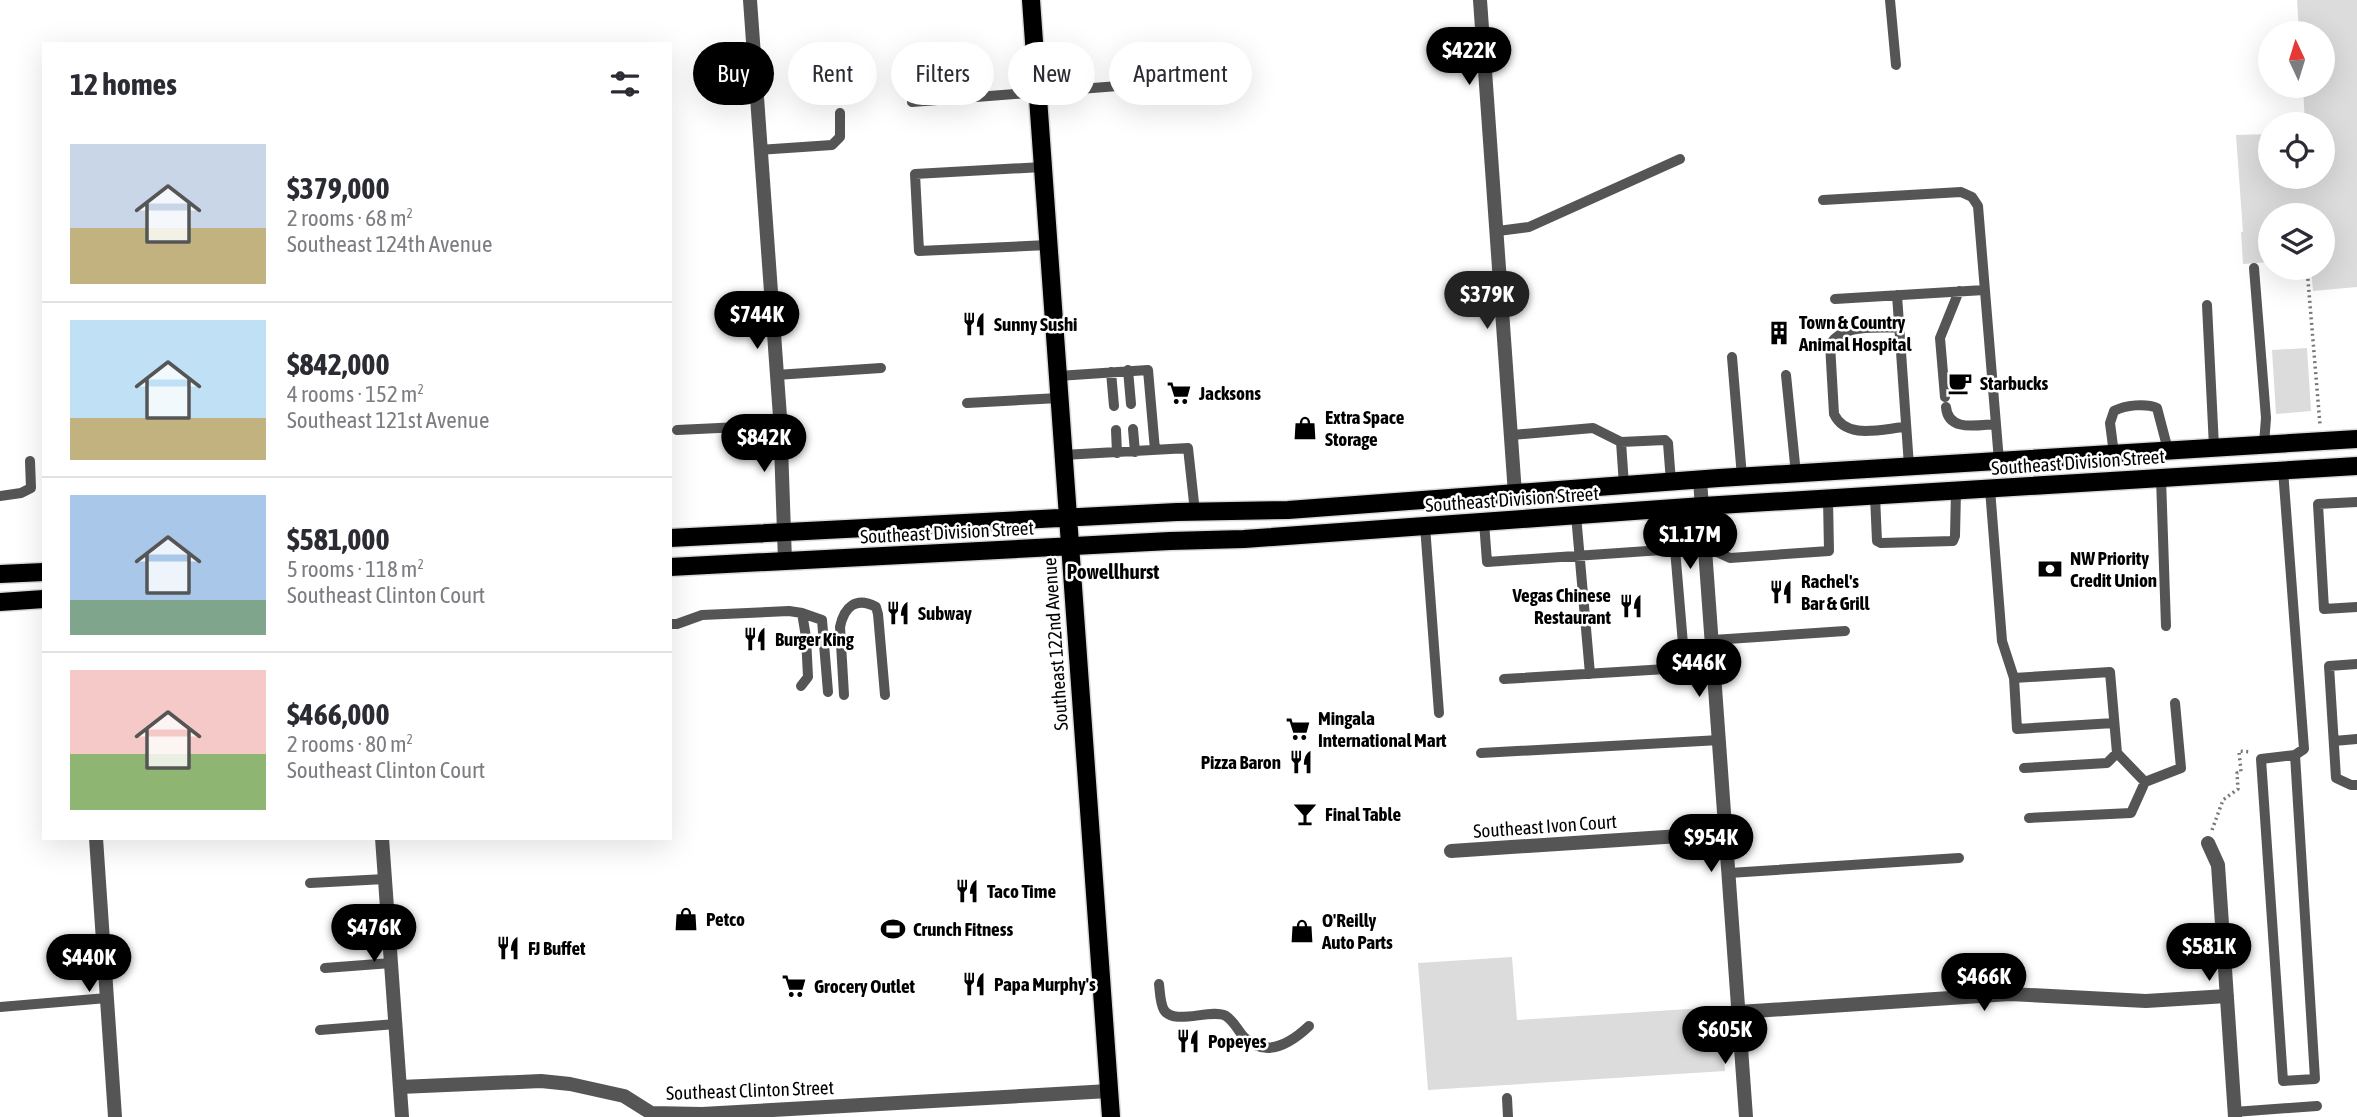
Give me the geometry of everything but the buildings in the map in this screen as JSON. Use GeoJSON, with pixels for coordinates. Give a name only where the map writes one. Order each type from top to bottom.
{"type":"FeatureCollection","features":[{"type":"Feature","properties":{"kind":"main road","name":"Southeast 122nd Avenue"},"geometry":{"type":"LineString","coordinates":[[1031,0],[1034,42]]}},
{"type":"Feature","properties":{"kind":"main road","name":"Southeast 122nd Avenue"},"geometry":{"type":"LineString","coordinates":[[1038,105],[1111,1117]]}},
{"type":"Feature","properties":{"kind":"main road","name":"Southeast Division Street"},"geometry":{"type":"LineString","coordinates":[[672,538],[1195,512],[1288,510],[1742,477],[2357,439]]}},
{"type":"Feature","properties":{"kind":"main road","name":"Southeast Division Street"},"geometry":{"type":"LineString","coordinates":[[672,567],[1244,539],[1703,506],[2357,466]]}},
{"type":"Feature","properties":{"kind":"main road"},"geometry":{"type":"LineString","coordinates":[[1484,522],[1500,513],[1515,494]]}},
{"type":"Feature","properties":{"kind":"main road"},"geometry":{"type":"LineString","coordinates":[[0,574],[42,572]]}},
{"type":"Feature","properties":{"kind":"main road"},"geometry":{"type":"LineString","coordinates":[[0,601],[42,599]]}},
{"type":"Feature","properties":{"kind":"street"},"geometry":{"type":"LineString","coordinates":[[750,0],[776,375],[785,561]]}},
{"type":"Feature","properties":{"kind":"street"},"geometry":{"type":"LineString","coordinates":[[1480,0],[1515,494]]}},
{"type":"Feature","properties":{"kind":"street"},"geometry":{"type":"LineString","coordinates":[[1700,480],[1746,1117]]}},
{"type":"Feature","properties":{"kind":"street","name":"Southeast Ivon Court"},"geometry":{"type":"LineString","coordinates":[[1451,851],[1726,833]]}},
{"type":"Feature","properties":{"kind":"street"},"geometry":{"type":"LineString","coordinates":[[96,840],[115,1117]]}},
{"type":"Feature","properties":{"kind":"street"},"geometry":{"type":"LineString","coordinates":[[382,840],[402,1117]]}},
{"type":"Feature","properties":{"kind":"street"},"geometry":{"type":"LineString","coordinates":[[2208,843],[2218,865],[2234,1115]]}},
{"type":"Feature","properties":{"kind":"street"},"geometry":{"type":"LineString","coordinates":[[1739,1012],[2010,994],[2146,1001],[2227,996]]}},
{"type":"Feature","properties":{"kind":"street","name":"Southeast Clinton Street"},"geometry":{"type":"LineString","coordinates":[[400,1087],[541,1082],[570,1084],[624,1096],[651,1115],[875,1111],[1109,1091]]}},
{"type":"Feature","properties":{"kind":"lane"},"geometry":{"type":"LineString","coordinates":[[1890,0],[1896,65]]}},
{"type":"Feature","properties":{"kind":"lane"},"geometry":{"type":"LineString","coordinates":[[761,150],[832,145],[840,136],[840,113]]}},
{"type":"Feature","properties":{"kind":"lane"},"geometry":{"type":"LineString","coordinates":[[1498,231],[1529,226],[1680,159]]}},
{"type":"Feature","properties":{"kind":"lane"},"geometry":{"type":"LineString","coordinates":[[1043,167],[915,174],[919,251],[1048,245]]}},
{"type":"Feature","properties":{"kind":"lane"},"geometry":{"type":"LineString","coordinates":[[1823,200],[1961,192],[1972,197],[1978,206],[1999,461]]}},
{"type":"Feature","properties":{"kind":"lane"},"geometry":{"type":"LineString","coordinates":[[2254,268],[2266,418],[2264,444]]}},
{"type":"Feature","properties":{"kind":"lane"},"geometry":{"type":"LineString","coordinates":[[1835,299],[1984,290]]}},
{"type":"Feature","properties":{"kind":"lane"},"geometry":{"type":"LineString","coordinates":[[1959,291],[1940,338],[1946,414],[1962,426],[1995,424]]}},
{"type":"Feature","properties":{"kind":"lane"},"geometry":{"type":"LineString","coordinates":[[1897,295],[1909,466]]}},
{"type":"Feature","properties":{"kind":"lane"},"geometry":{"type":"LineString","coordinates":[[2207,305],[2214,447]]}},
{"type":"Feature","properties":{"kind":"lane"},"geometry":{"type":"LineString","coordinates":[[1899,327],[1844,331],[1836,335],[1830,344],[1834,414],[1838,423],[1849,430],[1905,427]]}},
{"type":"Feature","properties":{"kind":"lane"},"geometry":{"type":"LineString","coordinates":[[1732,357],[1742,477]]}},
{"type":"Feature","properties":{"kind":"lane"},"geometry":{"type":"LineString","coordinates":[[776,375],[881,368]]}},
{"type":"Feature","properties":{"kind":"lane"},"geometry":{"type":"LineString","coordinates":[[1128,370],[1131,404]]}},
{"type":"Feature","properties":{"kind":"lane"},"geometry":{"type":"LineString","coordinates":[[1058,376],[1148,370],[1155,450]]}},
{"type":"Feature","properties":{"kind":"lane"},"geometry":{"type":"LineString","coordinates":[[1111,372],[1114,405]]}},
{"type":"Feature","properties":{"kind":"lane"},"geometry":{"type":"LineString","coordinates":[[1786,375],[1796,474]]}},
{"type":"Feature","properties":{"kind":"lane"},"geometry":{"type":"LineString","coordinates":[[967,403],[1059,398]]}},
{"type":"Feature","properties":{"kind":"lane"},"geometry":{"type":"LineString","coordinates":[[2114,454],[2110,423],[2114,411],[2119,408],[2150,405],[2157,408],[2161,416],[2168,450]]}},
{"type":"Feature","properties":{"kind":"lane"},"geometry":{"type":"LineString","coordinates":[[677,430],[740,427]]}},
{"type":"Feature","properties":{"kind":"lane"},"geometry":{"type":"LineString","coordinates":[[1511,435],[1593,428],[1621,442],[1667,441],[1671,482]]}},
{"type":"Feature","properties":{"kind":"lane"},"geometry":{"type":"LineString","coordinates":[[1133,429],[1135,452]]}},
{"type":"Feature","properties":{"kind":"lane"},"geometry":{"type":"LineString","coordinates":[[1116,430],[1117,453]]}},
{"type":"Feature","properties":{"kind":"lane"},"geometry":{"type":"LineString","coordinates":[[1621,442],[1624,485]]}},
{"type":"Feature","properties":{"kind":"lane"},"geometry":{"type":"LineString","coordinates":[[1063,454],[1188,448],[1195,512]]}},
{"type":"Feature","properties":{"kind":"lane"},"geometry":{"type":"LineString","coordinates":[[0,496],[21,493],[31,488],[30,461]]}},
{"type":"Feature","properties":{"kind":"lane"},"geometry":{"type":"LineString","coordinates":[[2283,470],[2304,749],[2295,755],[2261,759],[2283,1081],[2315,1079],[2295,755]]}},
{"type":"Feature","properties":{"kind":"lane"},"geometry":{"type":"LineString","coordinates":[[2161,478],[2166,626]]}},
{"type":"Feature","properties":{"kind":"lane"},"geometry":{"type":"LineString","coordinates":[[1990,489],[2001,641],[2014,678],[2017,729],[2114,723]]}},
{"type":"Feature","properties":{"kind":"lane"},"geometry":{"type":"LineString","coordinates":[[1875,496],[1877,541],[1953,541],[1956,491]]}},
{"type":"Feature","properties":{"kind":"lane"},"geometry":{"type":"LineString","coordinates":[[1484,522],[1486,562],[1706,547],[1730,558],[1829,551],[1828,499]]}},
{"type":"Feature","properties":{"kind":"lane"},"geometry":{"type":"LineString","coordinates":[[2357,502],[2318,504],[2324,609],[2357,607]]}},
{"type":"Feature","properties":{"kind":"lane"},"geometry":{"type":"LineString","coordinates":[[1576,515],[1590,674]]}},
{"type":"Feature","properties":{"kind":"lane"},"geometry":{"type":"LineString","coordinates":[[1425,526],[1439,713]]}},
{"type":"Feature","properties":{"kind":"lane"},"geometry":{"type":"LineString","coordinates":[[1675,549],[1685,668]]}},
{"type":"Feature","properties":{"kind":"lane"},"geometry":{"type":"LineString","coordinates":[[844,695],[842,619],[846,609],[854,604],[864,603],[876,607],[878,614],[885,695]]}},
{"type":"Feature","properties":{"kind":"lane"},"geometry":{"type":"LineString","coordinates":[[672,624],[702,615],[789,611],[822,620],[828,692]]}},
{"type":"Feature","properties":{"kind":"lane"},"geometry":{"type":"LineString","coordinates":[[801,686],[808,677],[802,613]]}},
{"type":"Feature","properties":{"kind":"lane"},"geometry":{"type":"LineString","coordinates":[[1713,640],[1845,631]]}},
{"type":"Feature","properties":{"kind":"lane"},"geometry":{"type":"LineString","coordinates":[[2357,664],[2329,666],[2336,778],[2357,785]]}},
{"type":"Feature","properties":{"kind":"lane"},"geometry":{"type":"LineString","coordinates":[[1504,679],[1715,666]]}},
{"type":"Feature","properties":{"kind":"lane"},"geometry":{"type":"LineString","coordinates":[[2014,678],[2110,672],[2117,753],[2145,782]]}},
{"type":"Feature","properties":{"kind":"lane"},"geometry":{"type":"LineString","coordinates":[[2029,818],[2131,813],[2145,782],[2181,768],[2175,703]]}},
{"type":"Feature","properties":{"kind":"lane"},"geometry":{"type":"LineString","coordinates":[[2334,741],[2357,739]]}},
{"type":"Feature","properties":{"kind":"lane"},"geometry":{"type":"LineString","coordinates":[[1481,753],[1720,740]]}},
{"type":"Feature","properties":{"kind":"lane"},"geometry":{"type":"LineString","coordinates":[[2024,768],[2107,763],[2117,753]]}},
{"type":"Feature","properties":{"kind":"lane"},"geometry":{"type":"LineString","coordinates":[[1729,873],[1959,858]]}},
{"type":"Feature","properties":{"kind":"lane"},"geometry":{"type":"LineString","coordinates":[[310,883],[385,879]]}},
{"type":"Feature","properties":{"kind":"lane"},"geometry":{"type":"LineString","coordinates":[[325,968],[391,963]]}},
{"type":"Feature","properties":{"kind":"lane"},"geometry":{"type":"LineString","coordinates":[[1159,984],[1163,1009],[1168,1014],[1176,1017],[1216,1014],[1225,1016],[1256,1046],[1267,1047],[1292,1041],[1309,1026]]}},
{"type":"Feature","properties":{"kind":"lane"},"geometry":{"type":"LineString","coordinates":[[0,1007],[107,998]]}},
{"type":"Feature","properties":{"kind":"lane"},"geometry":{"type":"LineString","coordinates":[[320,1030],[396,1024]]}},
{"type":"Feature","properties":{"kind":"lane"},"geometry":{"type":"LineString","coordinates":[[1507,1098],[1508,1117]]}},
{"type":"Feature","properties":{"kind":"lane"},"geometry":{"type":"LineString","coordinates":[[2234,1115],[2317,1106]]}},
{"type":"Feature","properties":{"kind":"path"},"geometry":{"type":"LineString","coordinates":[[2308,280],[2322,441]]}},
{"type":"Feature","properties":{"kind":"path"},"geometry":{"type":"LineString","coordinates":[[2208,843],[2223,800],[2238,789],[2237,773],[2241,772],[2239,751],[2248,750],[2261,759]]}},
{"type":"Feature","properties":{"kind":"shaded area"},"geometry":{"type":"Polygon","coordinates":[[[2297,0],[2357,0],[2357,287],[2313,291],[2312,280],[2335,280],[2335,203],[2258,203],[2258,263],[2243,264],[2236,135],[2258,134],[2258,189],[2335,189],[2335,112],[2304,112],[2304,98],[2335,98],[2335,21],[2298,21],[2297,0]]]}},
{"type":"Feature","properties":{"kind":"shaded area"},"geometry":{"type":"Polygon","coordinates":[[[2307,348],[2311,411],[2276,414],[2272,350],[2307,348]]]}},
{"type":"Feature","properties":{"kind":"shaded area"},"geometry":{"type":"Polygon","coordinates":[[[1512,957],[1517,1020],[1720,1007],[1725,1071],[1428,1090],[1418,963],[1512,957]]]}},
{"type":"Feature","properties":{"kind":"place","name":"Sunny Sushi"},"geometry":{"type":"Point","coordinates":[974,324]}},
{"type":"Feature","properties":{"kind":"place","name":"Town & Country Animal Hospital"},"geometry":{"type":"Point","coordinates":[1779,333]}},
{"type":"Feature","properties":{"kind":"place","name":"Starbucks"},"geometry":{"type":"Point","coordinates":[1960,383]}},
{"type":"Feature","properties":{"kind":"place","name":"Jacksons"},"geometry":{"type":"Point","coordinates":[1179,393]}},
{"type":"Feature","properties":{"kind":"place","name":"Extra Space Storage"},"geometry":{"type":"Point","coordinates":[1305,428]}},
{"type":"Feature","properties":{"kind":"place","name":"NW Priority Credit Union"},"geometry":{"type":"Point","coordinates":[2050,569]}},
{"type":"Feature","properties":{"kind":"place","name":"Rachel's Bar & Grill"},"geometry":{"type":"Point","coordinates":[1781,592]}},
{"type":"Feature","properties":{"kind":"place","name":"Vegas Chinese Restaurant"},"geometry":{"type":"Point","coordinates":[1631,606]}},
{"type":"Feature","properties":{"kind":"place","name":"Subway"},"geometry":{"type":"Point","coordinates":[898,613]}},
{"type":"Feature","properties":{"kind":"place","name":"Burger King"},"geometry":{"type":"Point","coordinates":[755,639]}},
{"type":"Feature","properties":{"kind":"place","name":"Mingala International Mart"},"geometry":{"type":"Point","coordinates":[1298,729]}},
{"type":"Feature","properties":{"kind":"place","name":"Pizza Baron"},"geometry":{"type":"Point","coordinates":[1301,762]}},
{"type":"Feature","properties":{"kind":"place","name":"Final Table"},"geometry":{"type":"Point","coordinates":[1305,814]}},
{"type":"Feature","properties":{"kind":"place","name":"Taco Time"},"geometry":{"type":"Point","coordinates":[967,891]}},
{"type":"Feature","properties":{"kind":"place","name":"Petco"},"geometry":{"type":"Point","coordinates":[686,919]}},
{"type":"Feature","properties":{"kind":"place","name":"Crunch Fitness"},"geometry":{"type":"Point","coordinates":[893,929]}},
{"type":"Feature","properties":{"kind":"place","name":"O'Reilly Auto Parts"},"geometry":{"type":"Point","coordinates":[1302,931]}},
{"type":"Feature","properties":{"kind":"place","name":"FJ Buffet"},"geometry":{"type":"Point","coordinates":[508,948]}},
{"type":"Feature","properties":{"kind":"place","name":"Papa Murphy's"},"geometry":{"type":"Point","coordinates":[974,984]}},
{"type":"Feature","properties":{"kind":"place","name":"Grocery Outlet"},"geometry":{"type":"Point","coordinates":[794,986]}},
{"type":"Feature","properties":{"kind":"place","name":"Popeyes"},"geometry":{"type":"Point","coordinates":[1188,1041]}},
{"type":"Feature","properties":{"kind":"district","name":"Powellhurst"},"geometry":{"type":"Point","coordinates":[1113,571]}}]}
